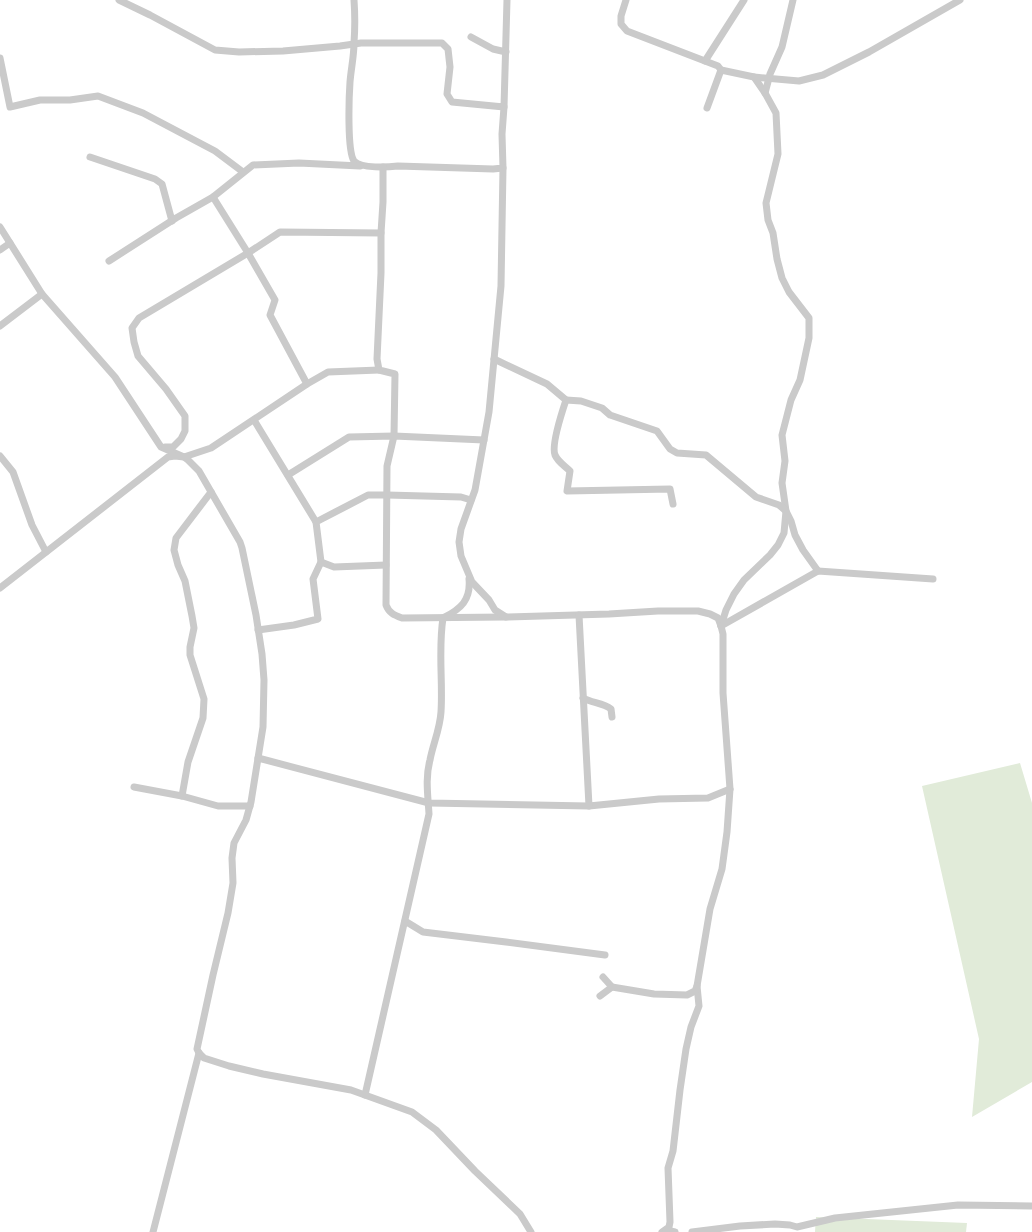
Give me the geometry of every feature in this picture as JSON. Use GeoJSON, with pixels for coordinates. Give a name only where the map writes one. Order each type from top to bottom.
{"type":"FeatureCollection","features":[{"type":"Feature","properties":{"kind":"street"},"geometry":{"type":"LineString","coordinates":[[119,0],[215,50],[239,52],[283,51],[354,43],[442,44],[448,49],[450,67],[447,94],[452,102],[504,106]]}},
{"type":"Feature","properties":{"kind":"street"},"geometry":{"type":"LineString","coordinates":[[354,0],[354,43],[350,82],[351,152],[355,162],[362,166]]}},
{"type":"Feature","properties":{"kind":"street"},"geometry":{"type":"LineString","coordinates":[[506,617],[495,610],[489,600],[472,582],[461,556],[459,542],[461,529],[475,490],[489,412],[501,286],[503,168],[502,134],[507,0]]}},
{"type":"Feature","properties":{"kind":"street"},"geometry":{"type":"LineString","coordinates":[[626,0],[621,16],[621,24],[627,31],[718,66],[721,70],[754,77],[799,81],[823,75],[869,52],[960,0]]}},
{"type":"Feature","properties":{"kind":"street"},"geometry":{"type":"LineString","coordinates":[[705,61],[744,0]]}},
{"type":"Feature","properties":{"kind":"street"},"geometry":{"type":"LineString","coordinates":[[765,93],[782,47],[793,0]]}},
{"type":"Feature","properties":{"kind":"street"},"geometry":{"type":"LineString","coordinates":[[472,38],[493,49],[506,52]]}},
{"type":"Feature","properties":{"kind":"street"},"geometry":{"type":"LineString","coordinates":[[0,58],[10,108],[18,104],[40,100],[70,100],[98,96],[143,113],[215,151],[243,172]]}},
{"type":"Feature","properties":{"kind":"street"},"geometry":{"type":"LineString","coordinates":[[707,108],[721,70]]}},
{"type":"Feature","properties":{"kind":"street"},"geometry":{"type":"LineString","coordinates":[[722,626],[727,608],[734,594],[744,580],[770,556],[784,533],[786,511],[782,483],[785,461],[782,435],[791,400],[800,380],[809,338],[809,318],[789,292],[782,278],[773,233],[768,220],[766,203],[778,154],[776,113],[754,77]]}},
{"type":"Feature","properties":{"kind":"street"},"geometry":{"type":"LineString","coordinates":[[90,157],[159,181],[162,184],[172,221]]}},
{"type":"Feature","properties":{"kind":"street"},"geometry":{"type":"LineString","coordinates":[[109,261],[213,197],[253,165],[299,163],[384,167],[503,168]]}},
{"type":"Feature","properties":{"kind":"street"},"geometry":{"type":"LineString","coordinates":[[379,370],[377,359],[381,272],[380,233],[384,167]]}},
{"type":"Feature","properties":{"kind":"street"},"geometry":{"type":"LineString","coordinates":[[213,197],[248,253],[274,300],[270,315],[307,384]]}},
{"type":"Feature","properties":{"kind":"street"},"geometry":{"type":"LineString","coordinates":[[0,227],[42,294],[115,377],[161,447],[184,457],[199,471],[242,548],[262,654],[264,680],[263,727],[250,806],[246,820],[234,843],[232,858],[233,883],[228,913],[199,1038],[197,1049],[199,1053],[204,1058],[229,1066],[263,1074],[350,1090],[412,1112],[436,1130],[475,1171],[520,1214],[531,1232]]}},
{"type":"Feature","properties":{"kind":"street"},"geometry":{"type":"LineString","coordinates":[[161,447],[173,447],[181,439],[185,431],[185,416],[166,389],[138,356],[132,328],[139,318],[248,253],[280,232],[380,233]]}},
{"type":"Feature","properties":{"kind":"street"},"geometry":{"type":"LineString","coordinates":[[0,250],[10,243]]}},
{"type":"Feature","properties":{"kind":"street"},"geometry":{"type":"LineString","coordinates":[[0,326],[42,294]]}},
{"type":"Feature","properties":{"kind":"street"},"geometry":{"type":"LineString","coordinates":[[494,359],[547,384],[566,400],[581,401],[602,408],[610,414],[657,431],[670,449],[677,453],[706,455],[756,498],[779,505],[786,511],[795,535],[803,550],[818,571]]}},
{"type":"Feature","properties":{"kind":"street"},"geometry":{"type":"LineString","coordinates":[[0,588],[168,457],[184,457],[211,448],[307,384],[328,372],[379,370],[395,374],[394,436],[388,466],[386,565],[386,605],[394,616],[402,618],[506,617],[579,615],[658,610],[698,611],[718,618],[722,626],[723,634],[724,708],[730,789],[724,856],[710,909],[697,986],[699,1006],[691,1027],[686,1049],[673,1151],[668,1168],[670,1222],[669,1227],[664,1231]]}},
{"type":"Feature","properties":{"kind":"street"},"geometry":{"type":"LineString","coordinates":[[566,400],[556,432],[554,454],[559,462],[570,471],[567,491],[670,489],[673,504]]}},
{"type":"Feature","properties":{"kind":"street"},"geometry":{"type":"LineString","coordinates":[[254,420],[316,522],[321,562],[313,579],[318,619],[294,625],[258,630]]}},
{"type":"Feature","properties":{"kind":"street"},"geometry":{"type":"LineString","coordinates":[[288,475],[349,438],[394,436],[484,440]]}},
{"type":"Feature","properties":{"kind":"street"},"geometry":{"type":"LineString","coordinates":[[0,456],[13,472],[32,525],[46,552]]}},
{"type":"Feature","properties":{"kind":"street"},"geometry":{"type":"LineString","coordinates":[[182,796],[188,762],[203,718],[204,699],[190,655],[194,628],[185,581],[178,565],[174,550],[176,538],[211,492]]}},
{"type":"Feature","properties":{"kind":"street"},"geometry":{"type":"LineString","coordinates":[[316,522],[368,496],[387,495],[461,497],[471,500]]}},
{"type":"Feature","properties":{"kind":"street"},"geometry":{"type":"LineString","coordinates":[[321,562],[334,567],[386,565]]}},
{"type":"Feature","properties":{"kind":"street"},"geometry":{"type":"LineString","coordinates":[[722,626],[818,571],[933,579]]}},
{"type":"Feature","properties":{"kind":"street"},"geometry":{"type":"LineString","coordinates":[[443,618],[457,611],[463,605],[469,585],[469,576]]}},
{"type":"Feature","properties":{"kind":"street"},"geometry":{"type":"LineString","coordinates":[[711,615],[720,613],[727,608]]}},
{"type":"Feature","properties":{"kind":"street"},"geometry":{"type":"LineString","coordinates":[[579,615],[585,700],[589,806]]}},
{"type":"Feature","properties":{"kind":"street"},"geometry":{"type":"LineString","coordinates":[[365,1095],[429,814],[426,780],[441,714],[442,688],[440,655],[443,618]]}},
{"type":"Feature","properties":{"kind":"street"},"geometry":{"type":"LineString","coordinates":[[585,700],[608,707],[611,710],[612,718]]}},
{"type":"Feature","properties":{"kind":"street"},"geometry":{"type":"LineString","coordinates":[[258,758],[429,803],[589,806],[659,798],[708,798],[730,789]]}},
{"type":"Feature","properties":{"kind":"street"},"geometry":{"type":"LineString","coordinates":[[134,787],[182,796],[218,806],[250,806]]}},
{"type":"Feature","properties":{"kind":"street"},"geometry":{"type":"LineString","coordinates":[[405,921],[423,932],[605,956]]}},
{"type":"Feature","properties":{"kind":"street"},"geometry":{"type":"LineString","coordinates":[[602,977],[612,987],[654,994],[687,995],[695,991],[697,986]]}},
{"type":"Feature","properties":{"kind":"street"},"geometry":{"type":"LineString","coordinates":[[600,996],[612,987]]}},
{"type":"Feature","properties":{"kind":"street"},"geometry":{"type":"LineString","coordinates":[[153,1232],[199,1053]]}},
{"type":"Feature","properties":{"kind":"street"},"geometry":{"type":"LineString","coordinates":[[692,1232],[740,1226],[790,1225],[797,1227],[835,1218],[958,1205],[1032,1206]]}},
{"type":"Feature","properties":{"kind":"street"},"geometry":{"type":"LineString","coordinates":[[664,1231],[675,1232]]}},
{"type":"Feature","properties":{"kind":"green space"},"geometry":{"type":"Polygon","coordinates":[[[1020,763],[1032,803],[1032,1082],[972,1117],[979,1039],[922,786],[1020,763]]]}},
{"type":"Feature","properties":{"kind":"green space"},"geometry":{"type":"Polygon","coordinates":[[[816,1217],[967,1223],[966,1232],[815,1232],[816,1217]]]}}]}
